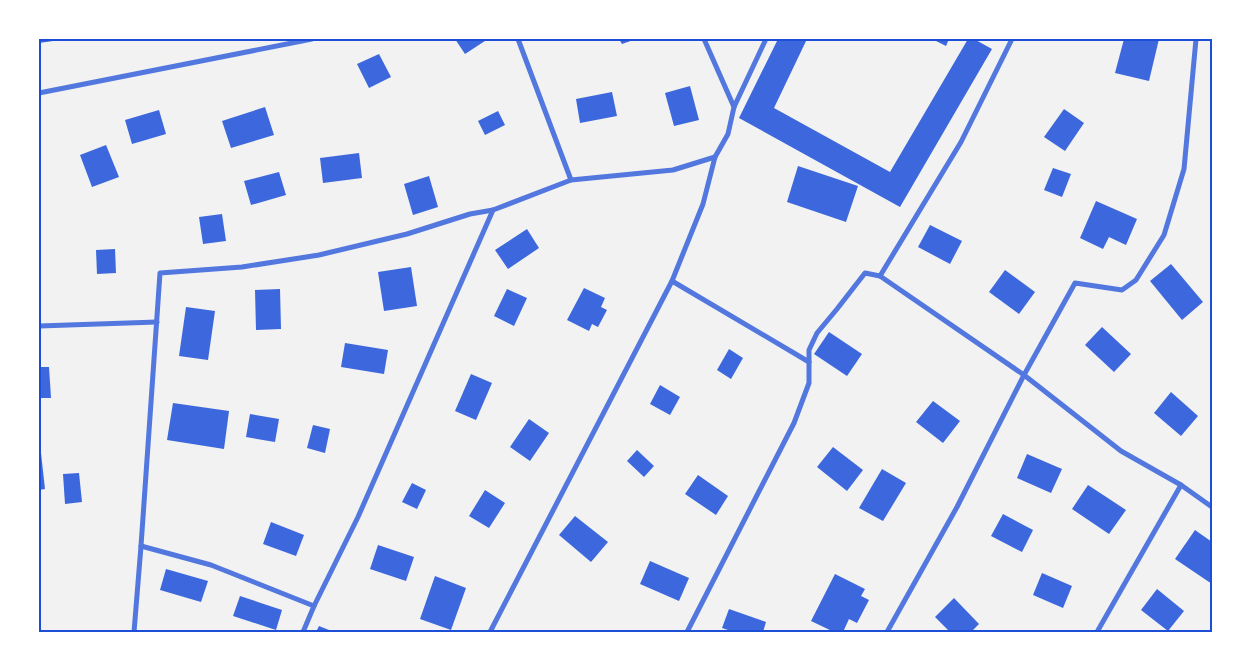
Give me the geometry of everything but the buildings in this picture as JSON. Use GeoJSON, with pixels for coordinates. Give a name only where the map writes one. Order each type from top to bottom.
{"type":"FeatureCollection","features":[{"type":"Feature","properties":{"kind":"street"},"geometry":{"type":"LineString","coordinates":[[39,94],[312,39]]}},
{"type":"Feature","properties":{"kind":"street"},"geometry":{"type":"LineString","coordinates":[[518,39],[571,180]]}},
{"type":"Feature","properties":{"kind":"street"},"geometry":{"type":"LineString","coordinates":[[704,39],[734,107]]}},
{"type":"Feature","properties":{"kind":"street"},"geometry":{"type":"LineString","coordinates":[[490,632],[672,281],[703,204],[714,157],[728,134],[734,107],[766,39]]}},
{"type":"Feature","properties":{"kind":"street"},"geometry":{"type":"LineString","coordinates":[[880,276],[961,142],[1012,40],[1006,39]]}},
{"type":"Feature","properties":{"kind":"street"},"geometry":{"type":"LineString","coordinates":[[887,632],[957,507],[1024,375],[1075,284],[1122,290],[1136,280],[1164,235],[1184,169],[1196,39]]}},
{"type":"Feature","properties":{"kind":"street"},"geometry":{"type":"LineString","coordinates":[[134,632],[160,273],[242,267],[319,255],[407,234],[470,214],[493,210],[571,180],[673,170],[714,157]]}},
{"type":"Feature","properties":{"kind":"street"},"geometry":{"type":"LineString","coordinates":[[303,632],[358,517],[493,210]]}},
{"type":"Feature","properties":{"kind":"street"},"geometry":{"type":"LineString","coordinates":[[687,632],[794,423],[809,383],[809,350],[817,333],[864,274],[880,276],[1024,375],[1121,450],[1181,485],[1212,507]]}},
{"type":"Feature","properties":{"kind":"street"},"geometry":{"type":"LineString","coordinates":[[672,281],[809,362]]}},
{"type":"Feature","properties":{"kind":"street"},"geometry":{"type":"LineString","coordinates":[[39,326],[157,322]]}},
{"type":"Feature","properties":{"kind":"street"},"geometry":{"type":"LineString","coordinates":[[1097,632],[1181,485]]}},
{"type":"Feature","properties":{"kind":"street"},"geometry":{"type":"LineString","coordinates":[[141,546],[211,565],[314,606]]}}]}
